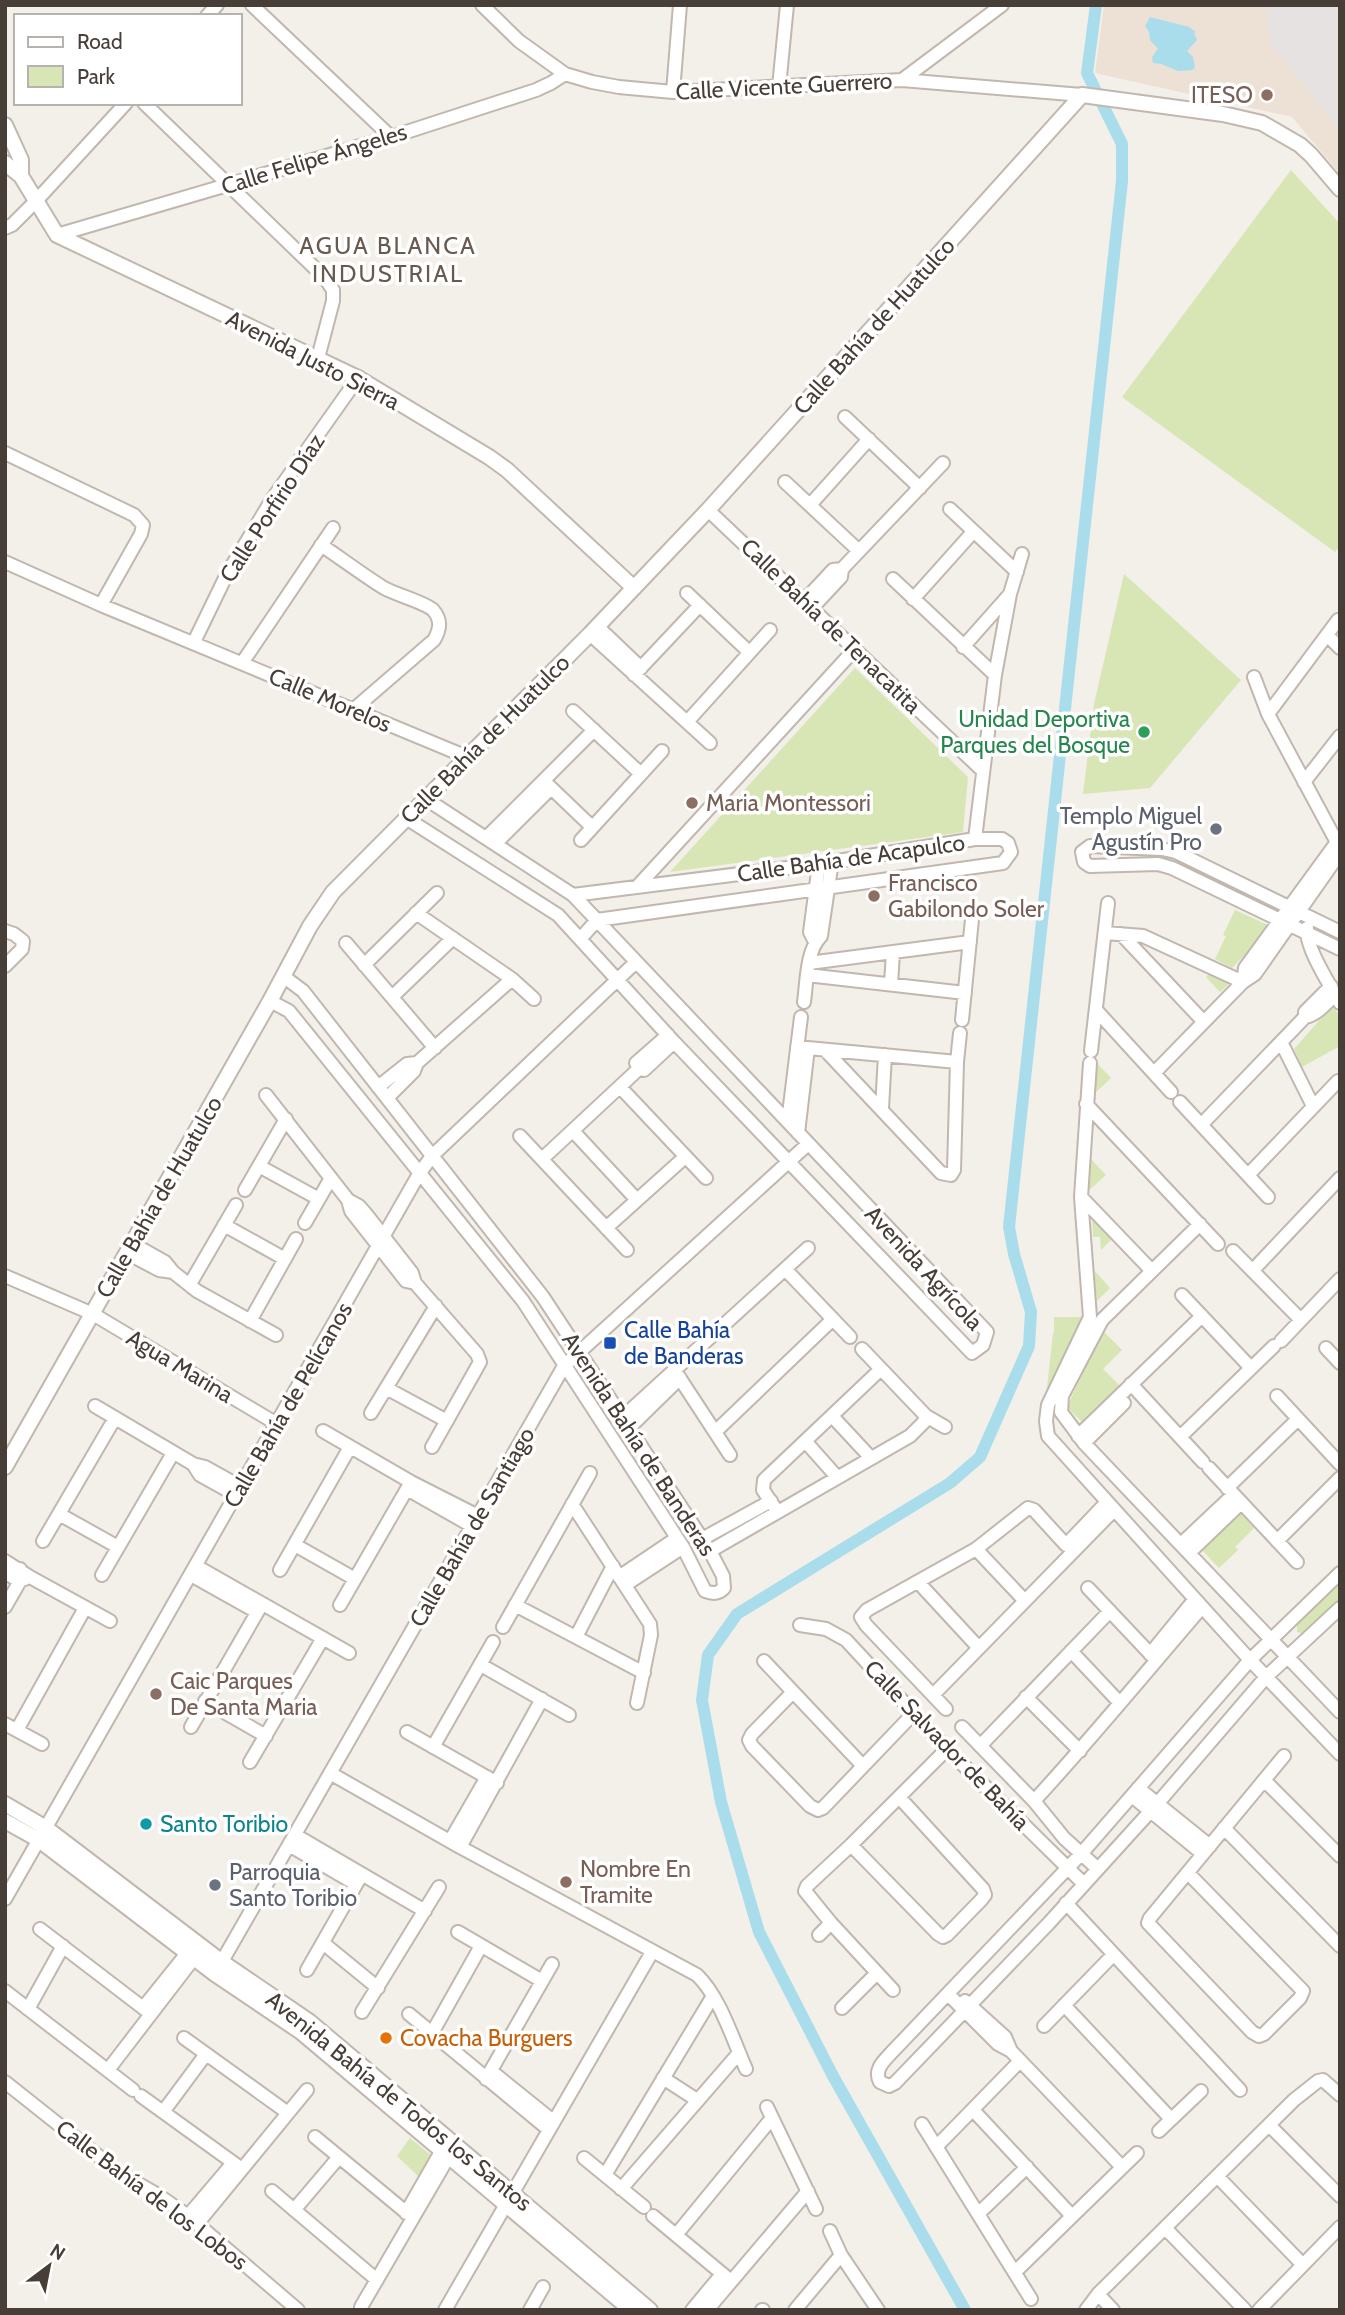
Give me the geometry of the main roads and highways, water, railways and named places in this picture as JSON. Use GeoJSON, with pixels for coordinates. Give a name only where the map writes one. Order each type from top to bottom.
{"type":"FeatureCollection","features":[{"type":"Feature","properties":{"kind":"water"},"geometry":{"type":"Polygon","coordinates":[[[1150,17],[1189,27],[1196,32],[1194,33],[1197,40],[1187,51],[1193,57],[1195,68],[1178,71],[1153,63],[1152,57],[1158,49],[1150,40],[1145,26],[1150,17]]]}},
{"type":"Feature","properties":{"kind":"waterway"},"geometry":{"type":"LineString","coordinates":[[965,2310],[833,2076],[759,1932],[721,1802],[702,1700],[708,1655],[737,1614],[950,1483],[980,1457],[1029,1346],[1031,1312],[1009,1227],[1122,181],[1122,144],[1087,73],[1096,5]]}},
{"type":"Feature","properties":{"kind":"place","name":"ITESO"},"geometry":{"type":"Point","coordinates":[1267,95]}},
{"type":"Feature","properties":{"kind":"place","name":"Unidad Deportiva Parques del Bosque"},"geometry":{"type":"Point","coordinates":[1144,732]}},
{"type":"Feature","properties":{"kind":"place","name":"Maria Montessori"},"geometry":{"type":"Point","coordinates":[692,803]}},
{"type":"Feature","properties":{"kind":"place","name":"Templo Miguel Agustín Pro"},"geometry":{"type":"Point","coordinates":[1216,829]}},
{"type":"Feature","properties":{"kind":"place","name":"Francisco Gabilondo Soler"},"geometry":{"type":"Point","coordinates":[874,896]}},
{"type":"Feature","properties":{"kind":"place","name":"Calle Bahía de Banderas"},"geometry":{"type":"Point","coordinates":[610,1343]}},
{"type":"Feature","properties":{"kind":"place","name":"Caic Parques De Santa Maria"},"geometry":{"type":"Point","coordinates":[156,1694]}},
{"type":"Feature","properties":{"kind":"place","name":"Santo Toribio"},"geometry":{"type":"Point","coordinates":[146,1824]}},
{"type":"Feature","properties":{"kind":"place","name":"Nombre En Tramite"},"geometry":{"type":"Point","coordinates":[566,1882]}},
{"type":"Feature","properties":{"kind":"place","name":"Parroquia Santo Toribio"},"geometry":{"type":"Point","coordinates":[215,1885]}},
{"type":"Feature","properties":{"kind":"place","name":"Covacha Burguers"},"geometry":{"type":"Point","coordinates":[386,2038]}},
{"type":"Feature","properties":{"kind":"district","name":"AGUA BLANCA INDUSTRIAL"},"geometry":{"type":"Point","coordinates":[388,259]}}]}
